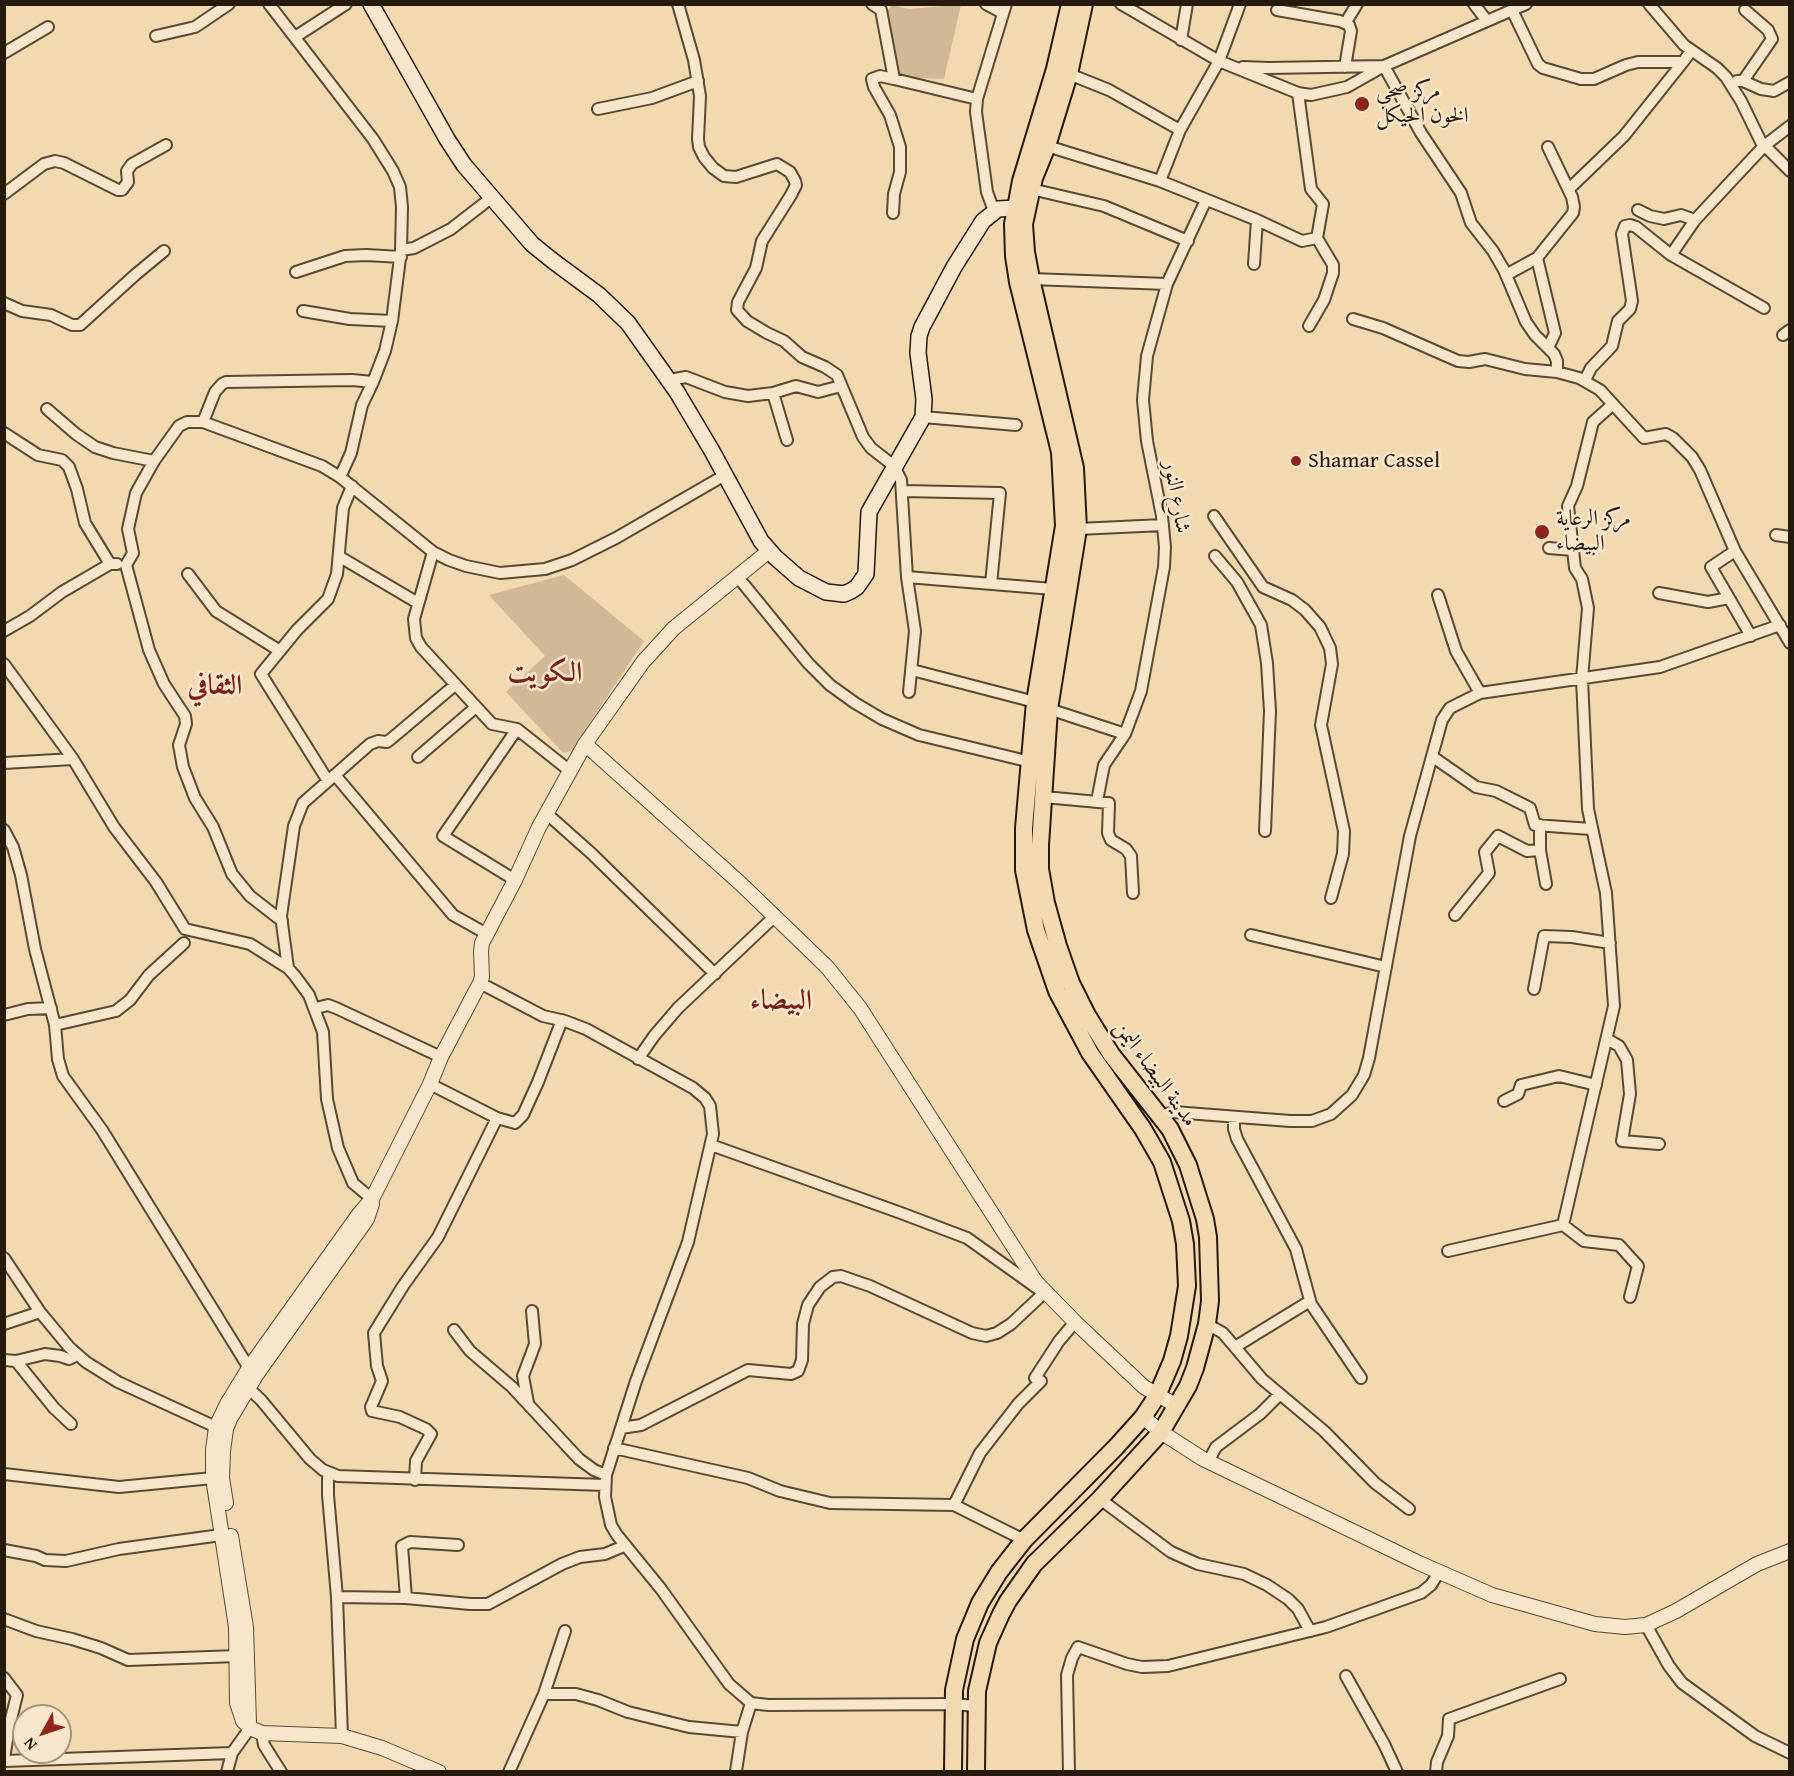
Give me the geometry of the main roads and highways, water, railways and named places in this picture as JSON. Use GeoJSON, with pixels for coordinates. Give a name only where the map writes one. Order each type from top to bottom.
{"type":"FeatureCollection","features":[{"type":"Feature","properties":{"kind":"main road"},"geometry":{"type":"LineString","coordinates":[[371,4],[464,165],[522,234],[620,314],[669,380],[753,529],[769,551],[799,578],[826,592],[844,594],[857,587],[866,574],[869,512],[923,417],[924,399],[918,354],[922,327],[963,252],[983,221],[994,211],[1015,208]]}},
{"type":"Feature","properties":{"kind":"main road"},"geometry":{"type":"LineString","coordinates":[[1037,764],[1053,589],[1064,526],[1060,452],[1018,282],[1013,237],[1015,208],[1021,181],[1055,69],[1070,4]]}},
{"type":"Feature","properties":{"kind":"main road"},"geometry":{"type":"LineString","coordinates":[[1042,706],[1078,529],[1075,468],[1031,279],[1024,224],[1031,189],[1069,74],[1084,4]]}},
{"type":"Feature","properties":{"kind":"main road","name":"مدينة البيضاء اليمن"},"geometry":{"type":"LineString","coordinates":[[976,1772],[976,1706],[980,1675],[988,1643],[1008,1601],[1034,1564],[1100,1499],[1161,1432],[1177,1406],[1195,1368],[1207,1324],[1211,1283],[1205,1219],[1188,1165],[1176,1139],[1094,1029],[1064,963],[1051,924],[1040,868],[1044,797],[1037,764]]}},
{"type":"Feature","properties":{"kind":"main road","name":"مدينة البيضاء اليمن"},"geometry":{"type":"LineString","coordinates":[[953,1772],[953,1704],[960,1657],[980,1603],[999,1572],[1024,1540],[1143,1417],[1157,1396],[1172,1361],[1179,1336],[1187,1286],[1185,1244],[1175,1199],[1162,1162],[1143,1129],[1090,1053],[1075,1027],[1057,991],[1040,946],[1024,870],[1024,828],[1037,764]]}},
{"type":"Feature","properties":{"kind":"main road"},"geometry":{"type":"LineString","coordinates":[[1143,1129],[1160,1116]]}},
{"type":"Feature","properties":{"kind":"place","name":"مركز صحي الخون الحيكل"},"geometry":{"type":"Point","coordinates":[1362,104]}},
{"type":"Feature","properties":{"kind":"place","name":"Shamar Cassel"},"geometry":{"type":"Point","coordinates":[1296,461]}},
{"type":"Feature","properties":{"kind":"place","name":"مركز الرعاية البيضاء"},"geometry":{"type":"Point","coordinates":[1542,532]}},
{"type":"Feature","properties":{"kind":"district","name":"الكويت"},"geometry":{"type":"Point","coordinates":[545,674]}},
{"type":"Feature","properties":{"kind":"district","name":"الثقافي"},"geometry":{"type":"Point","coordinates":[215,687]}},
{"type":"Feature","properties":{"kind":"district","name":"البيضاء"},"geometry":{"type":"Point","coordinates":[781,1002]}}]}
